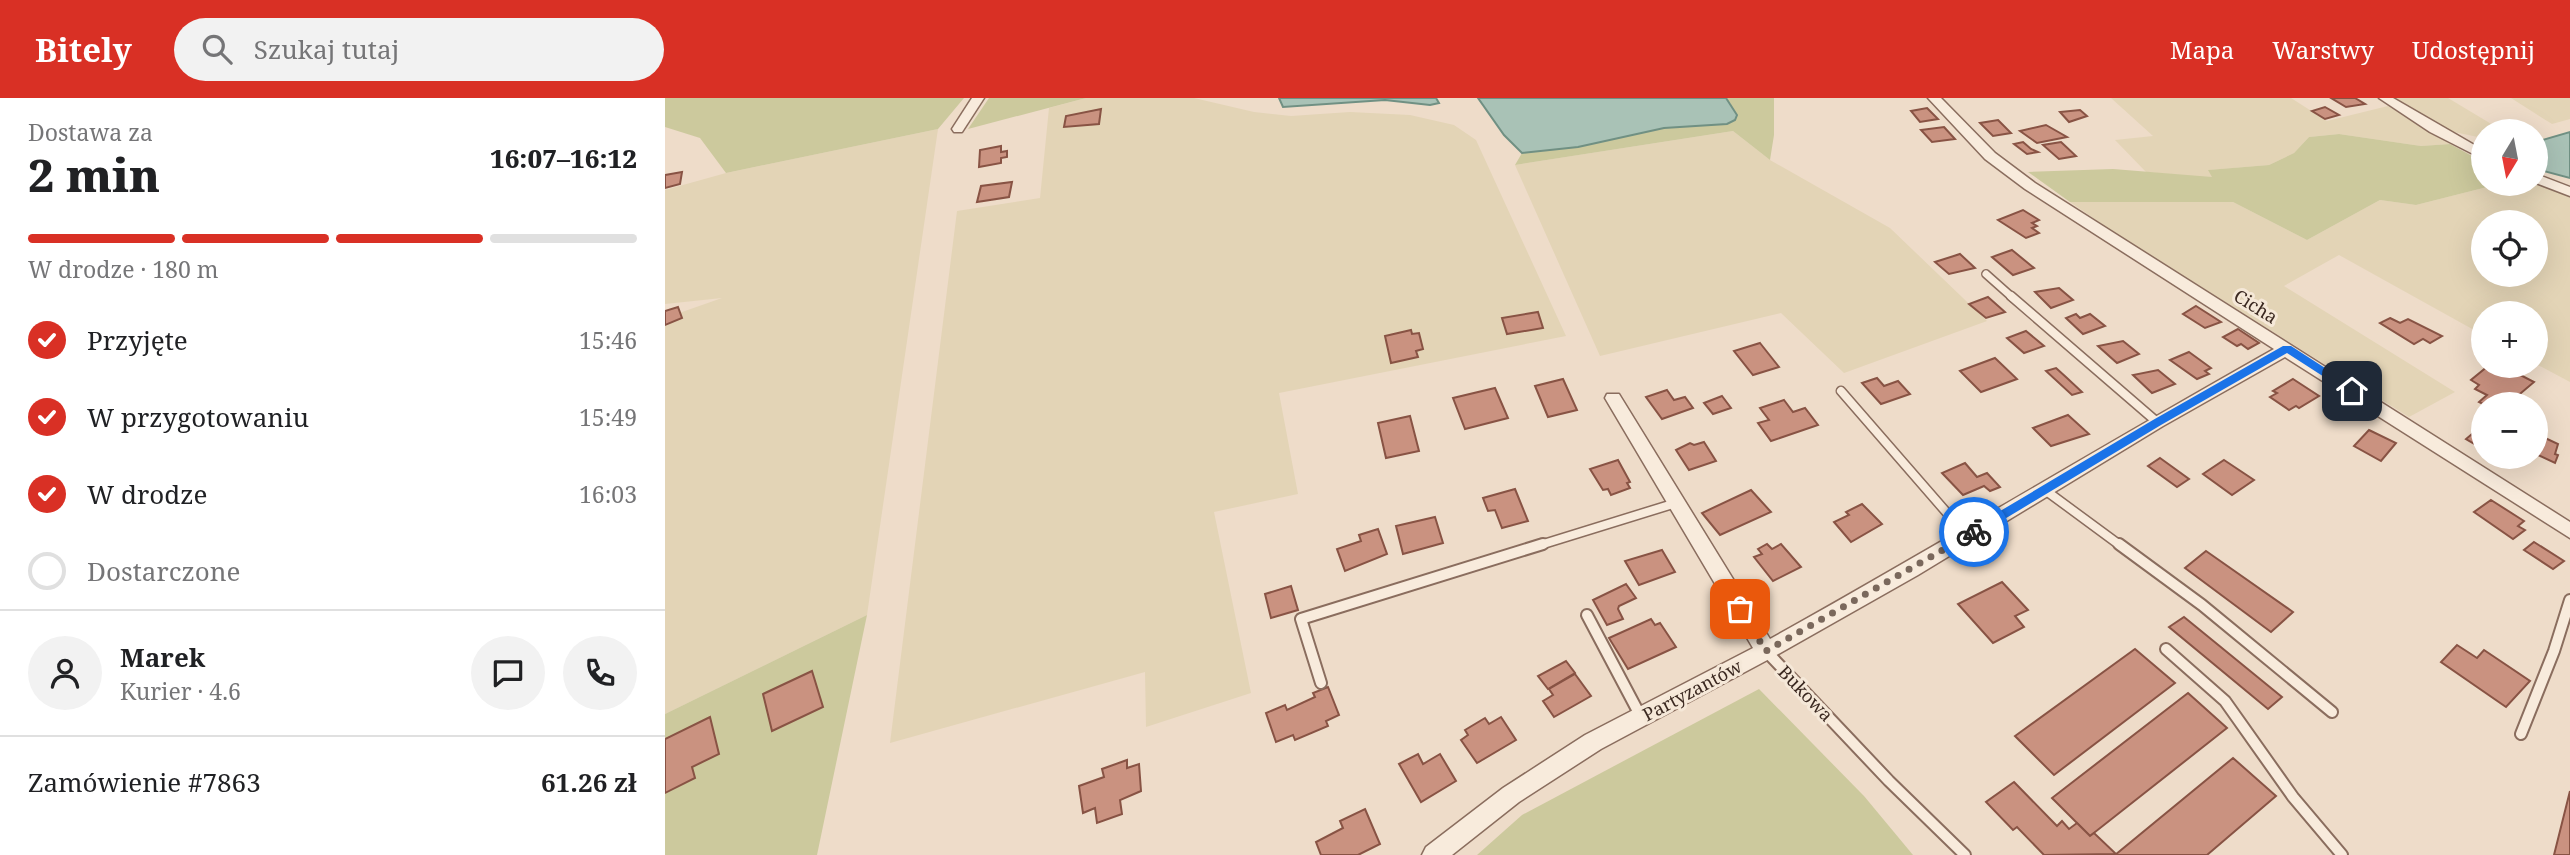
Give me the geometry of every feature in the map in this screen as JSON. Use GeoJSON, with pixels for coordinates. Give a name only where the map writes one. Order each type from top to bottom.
{"type":"FeatureCollection","features":[{"type":"Feature","properties":{"kind":"street"},"geometry":{"type":"LineString","coordinates":[[958,129],[978,98]]}},
{"type":"Feature","properties":{"kind":"street","name":"Cicha"},"geometry":{"type":"LineString","coordinates":[[1934,98],[1990,156],[2030,186],[2570,531]]}},
{"type":"Feature","properties":{"kind":"street"},"geometry":{"type":"LineString","coordinates":[[2385,98],[2471,149]]}},
{"type":"Feature","properties":{"kind":"street"},"geometry":{"type":"LineString","coordinates":[[2548,183],[2570,192]]}},
{"type":"Feature","properties":{"kind":"street","name":"Partyzantów"},"geometry":{"type":"LineString","coordinates":[[1434,855],[1511,795],[1593,742],[1766,651],[2287,349]]}},
{"type":"Feature","properties":{"kind":"street","name":"Bukowa"},"geometry":{"type":"LineString","coordinates":[[1613,398],[1766,651]]}},
{"type":"Feature","properties":{"kind":"lane"},"geometry":{"type":"LineString","coordinates":[[1986,274],[2157,422]]}},
{"type":"Feature","properties":{"kind":"lane"},"geometry":{"type":"LineString","coordinates":[[1841,391],[1967,536]]}},
{"type":"Feature","properties":{"kind":"lane"},"geometry":{"type":"LineString","coordinates":[[2045,490],[2201,605],[2332,712]]}},
{"type":"Feature","properties":{"kind":"lane"},"geometry":{"type":"LineString","coordinates":[[1321,683],[1301,619],[1676,503]]}},
{"type":"Feature","properties":{"kind":"lane"},"geometry":{"type":"LineString","coordinates":[[2521,734],[2554,651],[2570,600]]}},
{"type":"Feature","properties":{"kind":"lane"},"geometry":{"type":"LineString","coordinates":[[1587,615],[1641,716]]}},
{"type":"Feature","properties":{"kind":"lane"},"geometry":{"type":"LineString","coordinates":[[2166,649],[2225,701],[2293,797],[2342,855]]}},
{"type":"Feature","properties":{"kind":"lane","name":"Bukowa"},"geometry":{"type":"LineString","coordinates":[[1766,651],[1889,781],[1965,855]]}},
{"type":"Feature","properties":{"kind":"shaded area"},"geometry":{"type":"Polygon","coordinates":[[[665,98],[964,98],[938,129],[726,173],[700,138],[665,127],[665,98]]]}},
{"type":"Feature","properties":{"kind":"shaded area"},"geometry":{"type":"Polygon","coordinates":[[[989,98],[1086,98],[968,129],[989,98]]]}},
{"type":"Feature","properties":{"kind":"shaded area"},"geometry":{"type":"Polygon","coordinates":[[[1086,98],[1194,98],[1254,112],[1291,116],[1350,112],[1410,115],[1454,125],[1476,140],[1566,336],[1279,393],[1298,494],[1214,512],[1251,693],[1146,727],[1145,672],[890,743],[957,211],[1040,198],[1049,108],[1086,98]]]}},
{"type":"Feature","properties":{"kind":"shaded area"},"geometry":{"type":"Polygon","coordinates":[[[1279,98],[1436,98],[1439,103],[1430,105],[1385,100],[1283,107],[1279,98]]]}},
{"type":"Feature","properties":{"kind":"shaded area"},"geometry":{"type":"Polygon","coordinates":[[[1478,98],[1726,98],[1737,115],[1735,120],[1727,124],[1664,128],[1578,147],[1522,153],[1504,135],[1478,98]]]}},
{"type":"Feature","properties":{"kind":"shaded area"},"geometry":{"type":"Polygon","coordinates":[[[1726,98],[1774,98],[1774,135],[1770,160],[1733,131],[1515,165],[1522,153],[1578,147],[1664,128],[1727,124],[1731,104],[1726,98]]]}},
{"type":"Feature","properties":{"kind":"shaded area"},"geometry":{"type":"Polygon","coordinates":[[[2111,98],[2291,98],[2327,121],[2388,106],[2450,144],[2421,146],[2339,134],[2309,137],[2294,153],[2269,165],[2209,170],[2213,178],[2146,172],[2115,140],[2153,136],[2111,98]]]}},
{"type":"Feature","properties":{"kind":"shaded area"},"geometry":{"type":"Polygon","coordinates":[[[2394,98],[2448,98],[2483,119],[2471,119],[2471,136],[2444,130],[2394,98]]]}},
{"type":"Feature","properties":{"kind":"shaded area"},"geometry":{"type":"Polygon","coordinates":[[[2511,98],[2570,98],[2570,119],[2552,124],[2511,98]]]}},
{"type":"Feature","properties":{"kind":"shaded area"},"geometry":{"type":"Polygon","coordinates":[[[938,129],[867,615],[665,714],[665,318],[722,298],[665,304],[665,190],[726,173],[938,129]]]}},
{"type":"Feature","properties":{"kind":"shaded area"},"geometry":{"type":"Polygon","coordinates":[[[1733,131],[1770,160],[1890,228],[1987,321],[1844,373],[1781,313],[1600,356],[1515,165],[1733,131]]]}},
{"type":"Feature","properties":{"kind":"shaded area"},"geometry":{"type":"Polygon","coordinates":[[[2570,132],[2570,178],[2548,172],[2548,138],[2570,132]]]}},
{"type":"Feature","properties":{"kind":"shaded area"},"geometry":{"type":"Polygon","coordinates":[[[2339,134],[2421,146],[2450,144],[2471,155],[2471,191],[2416,205],[2380,200],[2307,240],[2233,202],[2070,202],[2028,172],[2113,169],[2212,177],[2208,170],[2269,165],[2294,153],[2309,137],[2339,134]]]}},
{"type":"Feature","properties":{"kind":"shaded area"},"geometry":{"type":"Polygon","coordinates":[[[2548,188],[2570,197],[2570,382],[2548,370],[2548,301],[2471,301],[2471,328],[2339,255],[2284,286],[2455,392],[2409,417],[2070,202],[2233,202],[2307,240],[2380,200],[2416,205],[2471,191],[2471,196],[2548,196],[2548,188]]]}},
{"type":"Feature","properties":{"kind":"shaded area"},"geometry":{"type":"Polygon","coordinates":[[[867,615],[817,855],[665,855],[665,714],[867,615]]]}},
{"type":"Feature","properties":{"kind":"shaded area"},"geometry":{"type":"Polygon","coordinates":[[[1759,689],[1864,796],[1913,855],[1477,855],[1522,815],[1759,689]]]}},
{"type":"Feature","properties":{"kind":"building"},"geometry":{"type":"Polygon","coordinates":[[[2331,98],[2355,98],[2365,104],[2346,107],[2331,98]]]}},
{"type":"Feature","properties":{"kind":"building"},"geometry":{"type":"Polygon","coordinates":[[[2325,107],[2339,115],[2325,119],[2312,111],[2325,107]]]}},
{"type":"Feature","properties":{"kind":"building"},"geometry":{"type":"Polygon","coordinates":[[[1927,108],[1938,119],[1920,122],[1911,111],[1927,108]]]}},
{"type":"Feature","properties":{"kind":"building"},"geometry":{"type":"Polygon","coordinates":[[[1101,109],[1099,124],[1064,127],[1066,116],[1101,109]]]}},
{"type":"Feature","properties":{"kind":"building"},"geometry":{"type":"Polygon","coordinates":[[[2080,110],[2087,116],[2069,122],[2060,112],[2080,110]]]}},
{"type":"Feature","properties":{"kind":"building"},"geometry":{"type":"Polygon","coordinates":[[[1998,120],[2011,133],[1993,136],[1980,123],[1998,120]]]}},
{"type":"Feature","properties":{"kind":"building"},"geometry":{"type":"Polygon","coordinates":[[[2046,125],[2067,137],[2037,143],[2020,131],[2046,125]]]}},
{"type":"Feature","properties":{"kind":"building"},"geometry":{"type":"Polygon","coordinates":[[[1944,127],[1955,139],[1932,142],[1921,130],[1944,127]]]}},
{"type":"Feature","properties":{"kind":"building"},"geometry":{"type":"Polygon","coordinates":[[[2023,142],[2038,152],[2027,154],[2014,144],[2023,142]]]}},
{"type":"Feature","properties":{"kind":"building"},"geometry":{"type":"Polygon","coordinates":[[[2061,142],[2076,156],[2059,159],[2043,145],[2061,142]]]}},
{"type":"Feature","properties":{"kind":"building"},"geometry":{"type":"Polygon","coordinates":[[[1001,146],[1001,152],[1007,151],[1007,157],[1001,158],[1001,163],[979,167],[980,150],[1001,146]]]}},
{"type":"Feature","properties":{"kind":"building"},"geometry":{"type":"Polygon","coordinates":[[[682,172],[680,184],[665,188],[665,175],[682,172]]]}},
{"type":"Feature","properties":{"kind":"building"},"geometry":{"type":"Polygon","coordinates":[[[1012,182],[1009,197],[977,202],[981,186],[1012,182]]]}},
{"type":"Feature","properties":{"kind":"building"},"geometry":{"type":"Polygon","coordinates":[[[2023,210],[2039,220],[2032,223],[2037,226],[2032,228],[2039,233],[2026,238],[1998,220],[2023,210]]]}},
{"type":"Feature","properties":{"kind":"building"},"geometry":{"type":"Polygon","coordinates":[[[2012,250],[2034,268],[2013,275],[1992,257],[2012,250]]]}},
{"type":"Feature","properties":{"kind":"building"},"geometry":{"type":"Polygon","coordinates":[[[1960,254],[1975,268],[1949,274],[1935,262],[1960,254]]]}},
{"type":"Feature","properties":{"kind":"building"},"geometry":{"type":"Polygon","coordinates":[[[2059,288],[2073,300],[2051,308],[2035,292],[2059,288]]]}},
{"type":"Feature","properties":{"kind":"building"},"geometry":{"type":"Polygon","coordinates":[[[1988,297],[2005,312],[1986,318],[1969,304],[1988,297]]]}},
{"type":"Feature","properties":{"kind":"building"},"geometry":{"type":"Polygon","coordinates":[[[2196,306],[2221,322],[2205,328],[2183,314],[2196,306]]]}},
{"type":"Feature","properties":{"kind":"building"},"geometry":{"type":"Polygon","coordinates":[[[678,307],[682,318],[665,325],[665,311],[678,307]]]}},
{"type":"Feature","properties":{"kind":"building"},"geometry":{"type":"Polygon","coordinates":[[[1538,312],[1543,328],[1507,334],[1502,318],[1538,312]]]}},
{"type":"Feature","properties":{"kind":"building"},"geometry":{"type":"Polygon","coordinates":[[[2076,314],[2080,318],[2090,314],[2105,326],[2083,334],[2066,318],[2076,314]]]}},
{"type":"Feature","properties":{"kind":"building"},"geometry":{"type":"Polygon","coordinates":[[[2390,318],[2400,323],[2408,319],[2442,336],[2430,343],[2423,339],[2414,344],[2380,323],[2390,318]]]}},
{"type":"Feature","properties":{"kind":"building"},"geometry":{"type":"Polygon","coordinates":[[[2238,329],[2259,343],[2248,349],[2223,337],[2238,329]]]}},
{"type":"Feature","properties":{"kind":"building"},"geometry":{"type":"Polygon","coordinates":[[[1411,330],[1412,334],[1419,333],[1423,349],[1416,351],[1418,357],[1391,363],[1385,336],[1411,330]]]}},
{"type":"Feature","properties":{"kind":"building"},"geometry":{"type":"Polygon","coordinates":[[[2026,331],[2044,346],[2024,353],[2007,338],[2026,331]]]}},
{"type":"Feature","properties":{"kind":"building"},"geometry":{"type":"Polygon","coordinates":[[[2123,341],[2139,354],[2117,363],[2098,346],[2123,341]]]}},
{"type":"Feature","properties":{"kind":"building"},"geometry":{"type":"Polygon","coordinates":[[[1760,343],[1779,367],[1753,375],[1734,351],[1760,343]]]}},
{"type":"Feature","properties":{"kind":"building"},"geometry":{"type":"Polygon","coordinates":[[[2189,352],[2211,368],[2205,371],[2209,374],[2197,379],[2170,360],[2189,352]]]}},
{"type":"Feature","properties":{"kind":"building"},"geometry":{"type":"Polygon","coordinates":[[[1995,358],[2017,379],[1981,392],[1960,371],[1995,358]]]}},
{"type":"Feature","properties":{"kind":"building"},"geometry":{"type":"Polygon","coordinates":[[[2056,368],[2082,392],[2072,395],[2046,371],[2056,368]]]}},
{"type":"Feature","properties":{"kind":"building"},"geometry":{"type":"Polygon","coordinates":[[[2158,370],[2175,384],[2152,393],[2133,375],[2158,370]]]}},
{"type":"Feature","properties":{"kind":"building"},"geometry":{"type":"Polygon","coordinates":[[[1877,378],[1884,386],[1898,381],[1910,394],[1881,404],[1862,383],[1877,378]]]}},
{"type":"Feature","properties":{"kind":"building"},"geometry":{"type":"Polygon","coordinates":[[[2526,378],[2534,382],[2522,392],[2481,392],[2475,389],[2479,385],[2471,380],[2526,378]]]}},
{"type":"Feature","properties":{"kind":"building"},"geometry":{"type":"Polygon","coordinates":[[[1563,379],[1577,410],[1548,417],[1535,386],[1563,379]]]}},
{"type":"Feature","properties":{"kind":"building"},"geometry":{"type":"Polygon","coordinates":[[[2293,379],[2319,396],[2299,408],[2296,406],[2289,410],[2270,397],[2277,393],[2273,391],[2293,379]]]}},
{"type":"Feature","properties":{"kind":"building"},"geometry":{"type":"Polygon","coordinates":[[[1495,388],[1508,418],[1465,429],[1453,398],[1495,388]]]}},
{"type":"Feature","properties":{"kind":"building"},"geometry":{"type":"Polygon","coordinates":[[[1667,390],[1674,400],[1685,397],[1693,408],[1662,419],[1646,397],[1667,390]]]}},
{"type":"Feature","properties":{"kind":"building"},"geometry":{"type":"Polygon","coordinates":[[[1722,396],[1731,408],[1713,414],[1704,403],[1722,396]]]}},
{"type":"Feature","properties":{"kind":"building"},"geometry":{"type":"Polygon","coordinates":[[[1784,400],[1793,412],[1805,408],[1818,425],[1771,441],[1758,423],[1769,420],[1760,408],[1784,400]]]}},
{"type":"Feature","properties":{"kind":"building"},"geometry":{"type":"Polygon","coordinates":[[[2068,415],[2089,434],[2051,446],[2033,428],[2068,415]]]}},
{"type":"Feature","properties":{"kind":"building"},"geometry":{"type":"Polygon","coordinates":[[[1410,416],[1419,451],[1386,458],[1378,423],[1410,416]]]}},
{"type":"Feature","properties":{"kind":"building"},"geometry":{"type":"Polygon","coordinates":[[[2369,430],[2396,443],[2381,461],[2354,446],[2369,430]]]}},
{"type":"Feature","properties":{"kind":"building"},"geometry":{"type":"Polygon","coordinates":[[[2548,439],[2558,444],[2555,463],[2548,460],[2548,439]]]}},
{"type":"Feature","properties":{"kind":"building"},"geometry":{"type":"Polygon","coordinates":[[[1704,442],[1716,461],[1689,470],[1676,450],[1690,443],[1694,445],[1704,442]]]}},
{"type":"Feature","properties":{"kind":"building"},"geometry":{"type":"Polygon","coordinates":[[[2160,458],[2189,479],[2177,487],[2148,466],[2160,458]]]}},
{"type":"Feature","properties":{"kind":"building"},"geometry":{"type":"Polygon","coordinates":[[[1618,460],[1630,482],[1627,483],[1630,488],[1611,495],[1608,489],[1603,490],[1590,469],[1618,460]]]}},
{"type":"Feature","properties":{"kind":"building"},"geometry":{"type":"Polygon","coordinates":[[[2224,460],[2254,480],[2232,495],[2203,474],[2224,460]]]}},
{"type":"Feature","properties":{"kind":"building"},"geometry":{"type":"Polygon","coordinates":[[[1965,463],[1977,477],[1987,473],[2000,487],[1990,491],[1984,486],[1963,495],[1942,473],[1965,463]]]}},
{"type":"Feature","properties":{"kind":"building"},"geometry":{"type":"Polygon","coordinates":[[[1515,489],[1528,521],[1502,528],[1495,510],[1488,511],[1483,498],[1515,489]]]}},
{"type":"Feature","properties":{"kind":"building"},"geometry":{"type":"Polygon","coordinates":[[[1751,490],[1771,512],[1720,535],[1702,513],[1751,490]]]}},
{"type":"Feature","properties":{"kind":"building"},"geometry":{"type":"Polygon","coordinates":[[[2491,500],[2524,521],[2518,526],[2525,530],[2513,539],[2474,512],[2491,500]]]}},
{"type":"Feature","properties":{"kind":"building"},"geometry":{"type":"Polygon","coordinates":[[[1862,504],[1882,524],[1851,542],[1834,522],[1849,515],[1846,512],[1862,504]]]}},
{"type":"Feature","properties":{"kind":"building"},"geometry":{"type":"Polygon","coordinates":[[[1435,517],[1443,543],[1403,554],[1396,526],[1435,517]]]}},
{"type":"Feature","properties":{"kind":"building"},"geometry":{"type":"Polygon","coordinates":[[[1378,529],[1387,554],[1345,571],[1337,549],[1361,541],[1359,535],[1378,529]]]}},
{"type":"Feature","properties":{"kind":"building"},"geometry":{"type":"Polygon","coordinates":[[[2534,542],[2564,561],[2553,569],[2524,550],[2534,542]]]}},
{"type":"Feature","properties":{"kind":"building"},"geometry":{"type":"Polygon","coordinates":[[[1767,544],[1772,549],[1781,544],[1801,567],[1773,581],[1754,557],[1762,554],[1758,549],[1767,544]]]}},
{"type":"Feature","properties":{"kind":"building"},"geometry":{"type":"Polygon","coordinates":[[[1662,550],[1675,572],[1639,585],[1625,561],[1662,550]]]}},
{"type":"Feature","properties":{"kind":"building"},"geometry":{"type":"Polygon","coordinates":[[[2206,551],[2293,612],[2271,632],[2185,568],[2206,551]]]}},
{"type":"Feature","properties":{"kind":"building"},"geometry":{"type":"Polygon","coordinates":[[[2002,582],[2028,610],[2015,616],[2024,627],[1993,643],[1958,604],[2002,582]]]}},
{"type":"Feature","properties":{"kind":"building"},"geometry":{"type":"Polygon","coordinates":[[[1626,584],[1636,598],[1619,606],[1623,619],[1607,625],[1593,600],[1626,584]]]}},
{"type":"Feature","properties":{"kind":"building"},"geometry":{"type":"Polygon","coordinates":[[[1291,586],[1298,610],[1271,618],[1265,594],[1291,586]]]}},
{"type":"Feature","properties":{"kind":"building"},"geometry":{"type":"Polygon","coordinates":[[[2184,617],[2282,697],[2268,709],[2169,627],[2184,617]]]}},
{"type":"Feature","properties":{"kind":"building"},"geometry":{"type":"Polygon","coordinates":[[[1651,619],[1655,625],[1660,623],[1676,647],[1628,669],[1609,638],[1651,619]]]}},
{"type":"Feature","properties":{"kind":"building"},"geometry":{"type":"Polygon","coordinates":[[[2457,645],[2477,658],[2484,650],[2530,681],[2506,707],[2441,662],[2457,645]]]}},
{"type":"Feature","properties":{"kind":"building"},"geometry":{"type":"Polygon","coordinates":[[[2135,649],[2175,683],[2054,775],[2015,736],[2135,649]]]}},
{"type":"Feature","properties":{"kind":"building"},"geometry":{"type":"Polygon","coordinates":[[[1566,661],[1575,673],[1548,689],[1538,676],[1566,661]]]}},
{"type":"Feature","properties":{"kind":"building"},"geometry":{"type":"Polygon","coordinates":[[[812,671],[823,707],[772,731],[763,694],[812,671]]]}},
{"type":"Feature","properties":{"kind":"building"},"geometry":{"type":"Polygon","coordinates":[[[1575,674],[1591,696],[1554,717],[1543,701],[1553,695],[1549,689],[1575,674]]]}},
{"type":"Feature","properties":{"kind":"building"},"geometry":{"type":"Polygon","coordinates":[[[1328,687],[1339,715],[1326,721],[1328,726],[1295,740],[1293,735],[1276,742],[1266,713],[1285,705],[1287,710],[1315,697],[1313,693],[1328,687]]]}},
{"type":"Feature","properties":{"kind":"building"},"geometry":{"type":"Polygon","coordinates":[[[2188,693],[2227,728],[2090,836],[2052,798],[2188,693]]]}},
{"type":"Feature","properties":{"kind":"building"},"geometry":{"type":"Polygon","coordinates":[[[710,717],[719,754],[692,767],[695,778],[665,793],[665,739],[710,717]]]}},
{"type":"Feature","properties":{"kind":"building"},"geometry":{"type":"Polygon","coordinates":[[[1501,717],[1516,740],[1477,763],[1461,740],[1468,735],[1465,730],[1485,718],[1489,724],[1501,717]]]}},
{"type":"Feature","properties":{"kind":"building"},"geometry":{"type":"Polygon","coordinates":[[[1418,754],[1423,764],[1440,754],[1456,781],[1421,802],[1399,764],[1418,754]]]}},
{"type":"Feature","properties":{"kind":"building"},"geometry":{"type":"Polygon","coordinates":[[[2233,758],[2276,796],[2207,855],[2115,855],[2233,758]]]}},
{"type":"Feature","properties":{"kind":"building"},"geometry":{"type":"Polygon","coordinates":[[[1127,760],[1127,768],[1139,764],[1141,791],[1120,800],[1122,814],[1097,823],[1095,808],[1083,813],[1079,786],[1104,777],[1102,769],[1127,760]]]}},
{"type":"Feature","properties":{"kind":"building"},"geometry":{"type":"Polygon","coordinates":[[[2014,782],[2057,826],[2062,821],[2069,829],[2077,823],[2090,836],[2094,833],[2116,854],[2044,855],[2017,827],[2013,830],[1986,802],[2014,782]]]}},
{"type":"Feature","properties":{"kind":"building"},"geometry":{"type":"Polygon","coordinates":[[[2570,791],[2570,855],[2554,855],[2570,791]]]}},
{"type":"Feature","properties":{"kind":"building"},"geometry":{"type":"Polygon","coordinates":[[[1365,809],[1380,844],[1358,855],[1321,855],[1316,842],[1343,828],[1340,821],[1365,809]]]}},
{"type":"Feature","properties":{"kind":"way so far"},"geometry":{"type":"LineString","coordinates":[[1740,609],[1766,651],[1974,532]]}},
{"type":"Feature","properties":{"kind":"route"},"geometry":{"type":"LineString","coordinates":[[1974,532],[2157,422],[2287,349],[2352,391]]}}]}
